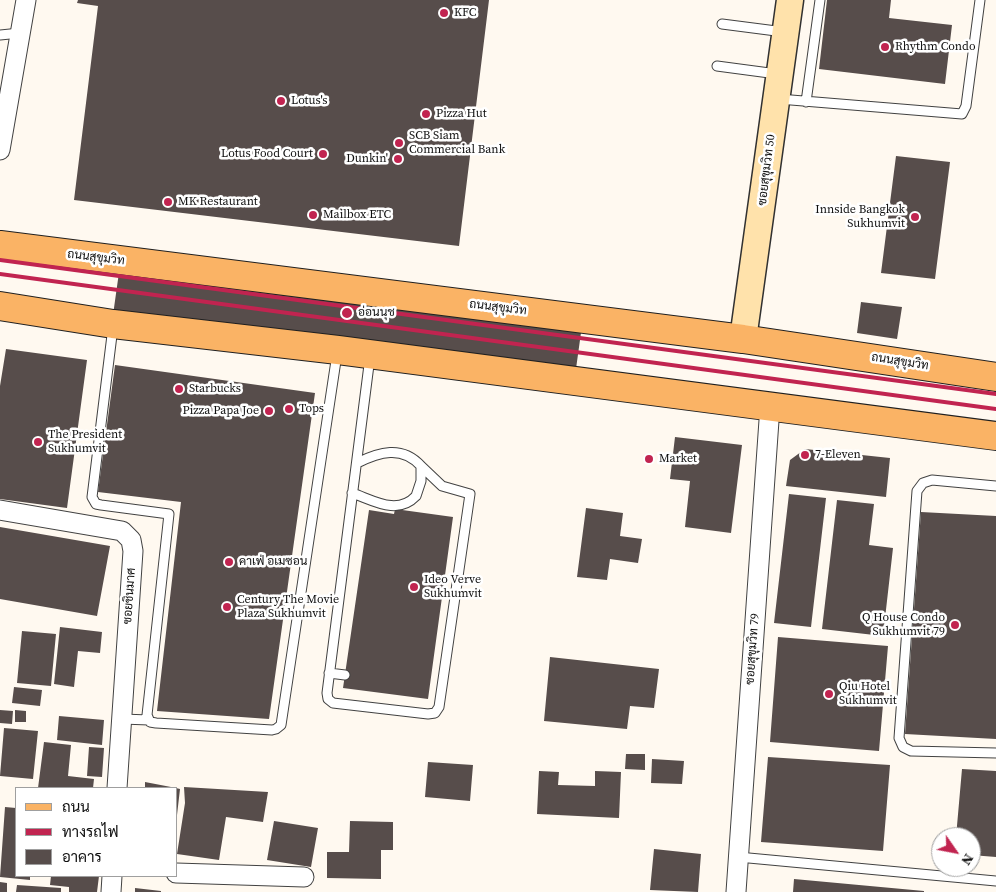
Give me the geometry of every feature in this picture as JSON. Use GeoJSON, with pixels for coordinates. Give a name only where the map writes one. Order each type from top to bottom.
{"type":"FeatureCollection","features":[{"type":"Feature","properties":{"kind":"main road","name":"ถนนสุขุมวิท"},"geometry":{"type":"LineString","coordinates":[[0,245],[743,339],[996,377]]}},
{"type":"Feature","properties":{"kind":"main road"},"geometry":{"type":"LineString","coordinates":[[0,306],[113,324],[338,350],[996,436]]}},
{"type":"Feature","properties":{"kind":"street"},"geometry":{"type":"LineString","coordinates":[[1,143],[26,0]]}},
{"type":"Feature","properties":{"kind":"street","name":"ซอยสุขุมวิท 50"},"geometry":{"type":"LineString","coordinates":[[743,339],[790,0]]}},
{"type":"Feature","properties":{"kind":"street","name":"ซอยสุขุมวิท 79"},"geometry":{"type":"LineString","coordinates":[[736,892],[770,406]]}},
{"type":"Feature","properties":{"kind":"street","name":"ซอยชินมาศ"},"geometry":{"type":"LineString","coordinates":[[0,510],[122,531],[131,540],[133,551],[117,787]]}},
{"type":"Feature","properties":{"kind":"street"},"geometry":{"type":"LineString","coordinates":[[178,873],[304,877]]}},
{"type":"Feature","properties":{"kind":"street"},"geometry":{"type":"LineString","coordinates":[[111,892],[112,877]]}},
{"type":"Feature","properties":{"kind":"lane"},"geometry":{"type":"LineString","coordinates":[[806,102],[820,0]]}},
{"type":"Feature","properties":{"kind":"lane"},"geometry":{"type":"LineString","coordinates":[[717,66],[778,87],[806,102],[962,114],[966,106],[980,0]]}},
{"type":"Feature","properties":{"kind":"lane"},"geometry":{"type":"LineString","coordinates":[[722,24],[786,32]]}},
{"type":"Feature","properties":{"kind":"lane"},"geometry":{"type":"LineString","coordinates":[[0,34],[20,33]]}},
{"type":"Feature","properties":{"kind":"lane"},"geometry":{"type":"LineString","coordinates":[[113,324],[92,498],[101,505],[166,512],[169,515],[147,715],[149,720]]}},
{"type":"Feature","properties":{"kind":"lane"},"geometry":{"type":"LineString","coordinates":[[122,719],[149,720],[156,723],[272,730],[281,724],[338,350]]}},
{"type":"Feature","properties":{"kind":"lane"},"geometry":{"type":"LineString","coordinates":[[357,463],[371,455],[392,452],[410,456],[442,486],[470,494],[439,707],[435,714],[332,703],[327,696],[370,355]]}},
{"type":"Feature","properties":{"kind":"lane"},"geometry":{"type":"LineString","coordinates":[[352,493],[383,505],[408,502],[416,496],[419,490],[421,466]]}},
{"type":"Feature","properties":{"kind":"lane"},"geometry":{"type":"LineString","coordinates":[[996,486],[929,480],[920,485],[917,491],[899,738],[902,747],[913,751],[996,753]]}},
{"type":"Feature","properties":{"kind":"lane"},"geometry":{"type":"LineString","coordinates":[[330,673],[345,674]]}},
{"type":"Feature","properties":{"kind":"lane"},"geometry":{"type":"LineString","coordinates":[[738,857],[996,881]]}},
{"type":"Feature","properties":{"kind":"building","name":"Lotus's"},"geometry":{"type":"Polygon","coordinates":[[[78,0],[489,0],[459,246],[74,200],[98,6],[77,3],[78,0]]]}},
{"type":"Feature","properties":{"kind":"building","name":"Rhythm Condo"},"geometry":{"type":"Polygon","coordinates":[[[827,0],[891,0],[889,18],[952,25],[945,84],[819,69],[827,0]]]}},
{"type":"Feature","properties":{"kind":"building","name":"Innside Bangkok Sukhumvit"},"geometry":{"type":"Polygon","coordinates":[[[896,156],[950,162],[935,279],[881,273],[896,156]]]}},
{"type":"Feature","properties":{"kind":"building"},"geometry":{"type":"Polygon","coordinates":[[[122,251],[584,311],[575,376],[113,315],[122,251]]]}},
{"type":"Feature","properties":{"kind":"building"},"geometry":{"type":"Polygon","coordinates":[[[861,302],[902,307],[897,339],[857,333],[861,302]]]}},
{"type":"Feature","properties":{"kind":"building","name":"The President Sukhumvit"},"geometry":{"type":"Polygon","coordinates":[[[6,349],[87,360],[67,508],[0,499],[0,386],[6,349]]]}},
{"type":"Feature","properties":{"kind":"building","name":"Century The Movie Plaza Sukhumvit"},"geometry":{"type":"Polygon","coordinates":[[[115,365],[315,393],[269,719],[157,711],[181,502],[98,492],[115,365]]]}},
{"type":"Feature","properties":{"kind":"building"},"geometry":{"type":"Polygon","coordinates":[[[675,437],[742,445],[731,533],[685,527],[690,481],[670,479],[675,437]]]}},
{"type":"Feature","properties":{"kind":"building"},"geometry":{"type":"Polygon","coordinates":[[[805,449],[890,458],[886,497],[786,486],[790,460],[805,449]]]}},
{"type":"Feature","properties":{"kind":"building"},"geometry":{"type":"Polygon","coordinates":[[[789,494],[826,498],[811,627],[774,623],[789,494]]]}},
{"type":"Feature","properties":{"kind":"building"},"geometry":{"type":"Polygon","coordinates":[[[837,500],[874,504],[869,545],[893,548],[883,636],[822,629],[837,500]]]}},
{"type":"Feature","properties":{"kind":"building"},"geometry":{"type":"Polygon","coordinates":[[[586,508],[623,513],[620,536],[642,539],[638,563],[610,559],[607,580],[577,577],[586,508]]]}},
{"type":"Feature","properties":{"kind":"building","name":"Ideo Verve Sukhumvit"},"geometry":{"type":"Polygon","coordinates":[[[395,509],[453,517],[428,699],[343,688],[369,510],[394,514],[395,509]]]}},
{"type":"Feature","properties":{"kind":"building","name":"Q House Condo Sukhumvit 79"},"geometry":{"type":"Polygon","coordinates":[[[921,512],[996,516],[996,739],[905,734],[921,512]]]}},
{"type":"Feature","properties":{"kind":"building"},"geometry":{"type":"Polygon","coordinates":[[[0,527],[110,546],[97,616],[0,599],[0,527]]]}},
{"type":"Feature","properties":{"kind":"building"},"geometry":{"type":"Polygon","coordinates":[[[60,627],[102,632],[100,653],[78,651],[74,687],[54,684],[60,627]]]}},
{"type":"Feature","properties":{"kind":"building"},"geometry":{"type":"Polygon","coordinates":[[[22,631],[56,634],[51,686],[17,683],[22,631]]]}},
{"type":"Feature","properties":{"kind":"building","name":"Qiu Hotel Sukhumvit"},"geometry":{"type":"Polygon","coordinates":[[[778,637],[888,646],[879,751],[770,742],[778,637]]]}},
{"type":"Feature","properties":{"kind":"building"},"geometry":{"type":"Polygon","coordinates":[[[550,657],[659,669],[654,708],[630,706],[627,729],[544,721],[550,657]]]}},
{"type":"Feature","properties":{"kind":"building"},"geometry":{"type":"Polygon","coordinates":[[[14,687],[42,690],[40,706],[12,703],[14,687]]]}},
{"type":"Feature","properties":{"kind":"building"},"geometry":{"type":"Polygon","coordinates":[[[0,710],[13,711],[12,724],[0,723],[0,710]]]}},
{"type":"Feature","properties":{"kind":"building"},"geometry":{"type":"Polygon","coordinates":[[[15,710],[26,711],[26,722],[15,722],[15,710]]]}},
{"type":"Feature","properties":{"kind":"building"},"geometry":{"type":"Polygon","coordinates":[[[59,716],[104,720],[102,745],[57,740],[59,716]]]}},
{"type":"Feature","properties":{"kind":"building"},"geometry":{"type":"Polygon","coordinates":[[[4,728],[38,731],[33,779],[0,776],[4,728]]]}},
{"type":"Feature","properties":{"kind":"building"},"geometry":{"type":"Polygon","coordinates":[[[44,742],[71,745],[68,776],[94,779],[93,787],[38,787],[44,742]]]}},
{"type":"Feature","properties":{"kind":"building"},"geometry":{"type":"Polygon","coordinates":[[[89,747],[104,748],[102,777],[87,776],[89,747]]]}},
{"type":"Feature","properties":{"kind":"building"},"geometry":{"type":"Polygon","coordinates":[[[626,754],[645,754],[645,770],[625,769],[626,754]]]}},
{"type":"Feature","properties":{"kind":"building"},"geometry":{"type":"Polygon","coordinates":[[[768,757],[890,765],[883,851],[761,842],[768,757]]]}},
{"type":"Feature","properties":{"kind":"building"},"geometry":{"type":"Polygon","coordinates":[[[652,759],[684,761],[682,784],[651,783],[652,759]]]}},
{"type":"Feature","properties":{"kind":"building"},"geometry":{"type":"Polygon","coordinates":[[[428,762],[473,765],[470,801],[425,797],[428,762]]]}},
{"type":"Feature","properties":{"kind":"building"},"geometry":{"type":"Polygon","coordinates":[[[962,769],[996,771],[996,857],[981,856],[981,827],[957,827],[962,769]]]}},
{"type":"Feature","properties":{"kind":"building"},"geometry":{"type":"Polygon","coordinates":[[[539,771],[559,772],[558,785],[595,786],[595,771],[621,772],[619,818],[537,814],[539,771]]]}},
{"type":"Feature","properties":{"kind":"building"},"geometry":{"type":"Polygon","coordinates":[[[145,782],[171,787],[145,787],[145,782]]]}},
{"type":"Feature","properties":{"kind":"building"},"geometry":{"type":"Polygon","coordinates":[[[184,787],[268,792],[263,822],[226,817],[219,860],[178,854],[185,803],[184,787]]]}},
{"type":"Feature","properties":{"kind":"building"},"geometry":{"type":"Polygon","coordinates":[[[178,788],[180,789],[178,806],[178,788]]]}},
{"type":"Feature","properties":{"kind":"building"},"geometry":{"type":"Polygon","coordinates":[[[5,807],[15,808],[15,877],[30,877],[30,880],[0,877],[5,807]]]}},
{"type":"Feature","properties":{"kind":"building"},"geometry":{"type":"Polygon","coordinates":[[[274,821],[318,828],[311,867],[267,860],[274,821]]]}},
{"type":"Feature","properties":{"kind":"building"},"geometry":{"type":"Polygon","coordinates":[[[350,821],[393,822],[393,850],[381,850],[381,879],[327,878],[327,852],[349,852],[350,821]]]}},
{"type":"Feature","properties":{"kind":"building"},"geometry":{"type":"Polygon","coordinates":[[[654,849],[701,854],[698,892],[650,890],[654,849]]]}},
{"type":"Feature","properties":{"kind":"building"},"geometry":{"type":"Polygon","coordinates":[[[51,877],[99,877],[97,892],[69,892],[69,887],[50,885],[51,877]]]}},
{"type":"Feature","properties":{"kind":"building"},"geometry":{"type":"Polygon","coordinates":[[[794,879],[924,891],[924,892],[793,892],[794,879]]]}},
{"type":"Feature","properties":{"kind":"building"},"geometry":{"type":"Polygon","coordinates":[[[0,882],[7,883],[7,892],[0,892],[0,882]]]}},
{"type":"Feature","properties":{"kind":"building"},"geometry":{"type":"Polygon","coordinates":[[[17,885],[61,888],[61,892],[16,892],[17,885]]]}},
{"type":"Feature","properties":{"kind":"building"},"geometry":{"type":"Polygon","coordinates":[[[135,888],[161,891],[161,892],[135,892],[135,888]]]}},
{"type":"Feature","properties":{"kind":"railway"},"geometry":{"type":"LineString","coordinates":[[0,260],[996,394]]}},
{"type":"Feature","properties":{"kind":"railway"},"geometry":{"type":"LineString","coordinates":[[0,274],[996,409]]}},
{"type":"Feature","properties":{"kind":"place","name":"KFC"},"geometry":{"type":"Point","coordinates":[444,13]}},
{"type":"Feature","properties":{"kind":"place","name":"Rhythm Condo"},"geometry":{"type":"Point","coordinates":[885,47]}},
{"type":"Feature","properties":{"kind":"place","name":"Lotus's"},"geometry":{"type":"Point","coordinates":[281,101]}},
{"type":"Feature","properties":{"kind":"place","name":"Pizza Hut"},"geometry":{"type":"Point","coordinates":[426,114]}},
{"type":"Feature","properties":{"kind":"place","name":"SCB Siam Commercial Bank"},"geometry":{"type":"Point","coordinates":[399,143]}},
{"type":"Feature","properties":{"kind":"place","name":"Lotus Food Court"},"geometry":{"type":"Point","coordinates":[323,154]}},
{"type":"Feature","properties":{"kind":"place","name":"Dunkin'"},"geometry":{"type":"Point","coordinates":[398,159]}},
{"type":"Feature","properties":{"kind":"place","name":"MK Restaurant"},"geometry":{"type":"Point","coordinates":[168,202]}},
{"type":"Feature","properties":{"kind":"place","name":"Mailbox ETC"},"geometry":{"type":"Point","coordinates":[313,215]}},
{"type":"Feature","properties":{"kind":"place","name":"Innside Bangkok Sukhumvit"},"geometry":{"type":"Point","coordinates":[915,217]}},
{"type":"Feature","properties":{"kind":"place","name":"อ่อนนุช"},"geometry":{"type":"Point","coordinates":[347,313]}},
{"type":"Feature","properties":{"kind":"place","name":"Starbucks"},"geometry":{"type":"Point","coordinates":[179,389]}},
{"type":"Feature","properties":{"kind":"place","name":"Tops"},"geometry":{"type":"Point","coordinates":[289,409]}},
{"type":"Feature","properties":{"kind":"place","name":"Pizza Papa Joe"},"geometry":{"type":"Point","coordinates":[269,411]}},
{"type":"Feature","properties":{"kind":"place","name":"The President Sukhumvit"},"geometry":{"type":"Point","coordinates":[38,442]}},
{"type":"Feature","properties":{"kind":"place","name":"7-Eleven"},"geometry":{"type":"Point","coordinates":[805,455]}},
{"type":"Feature","properties":{"kind":"place","name":"Market"},"geometry":{"type":"Point","coordinates":[649,459]}},
{"type":"Feature","properties":{"kind":"place","name":"คาเฟ่ อเมซอน"},"geometry":{"type":"Point","coordinates":[229,562]}},
{"type":"Feature","properties":{"kind":"place","name":"Ideo Verve Sukhumvit"},"geometry":{"type":"Point","coordinates":[414,587]}},
{"type":"Feature","properties":{"kind":"place","name":"Century The Movie Plaza Sukhumvit"},"geometry":{"type":"Point","coordinates":[227,607]}},
{"type":"Feature","properties":{"kind":"place","name":"Q House Condo Sukhumvit 79"},"geometry":{"type":"Point","coordinates":[955,625]}},
{"type":"Feature","properties":{"kind":"place","name":"Qiu Hotel Sukhumvit"},"geometry":{"type":"Point","coordinates":[829,694]}}]}
